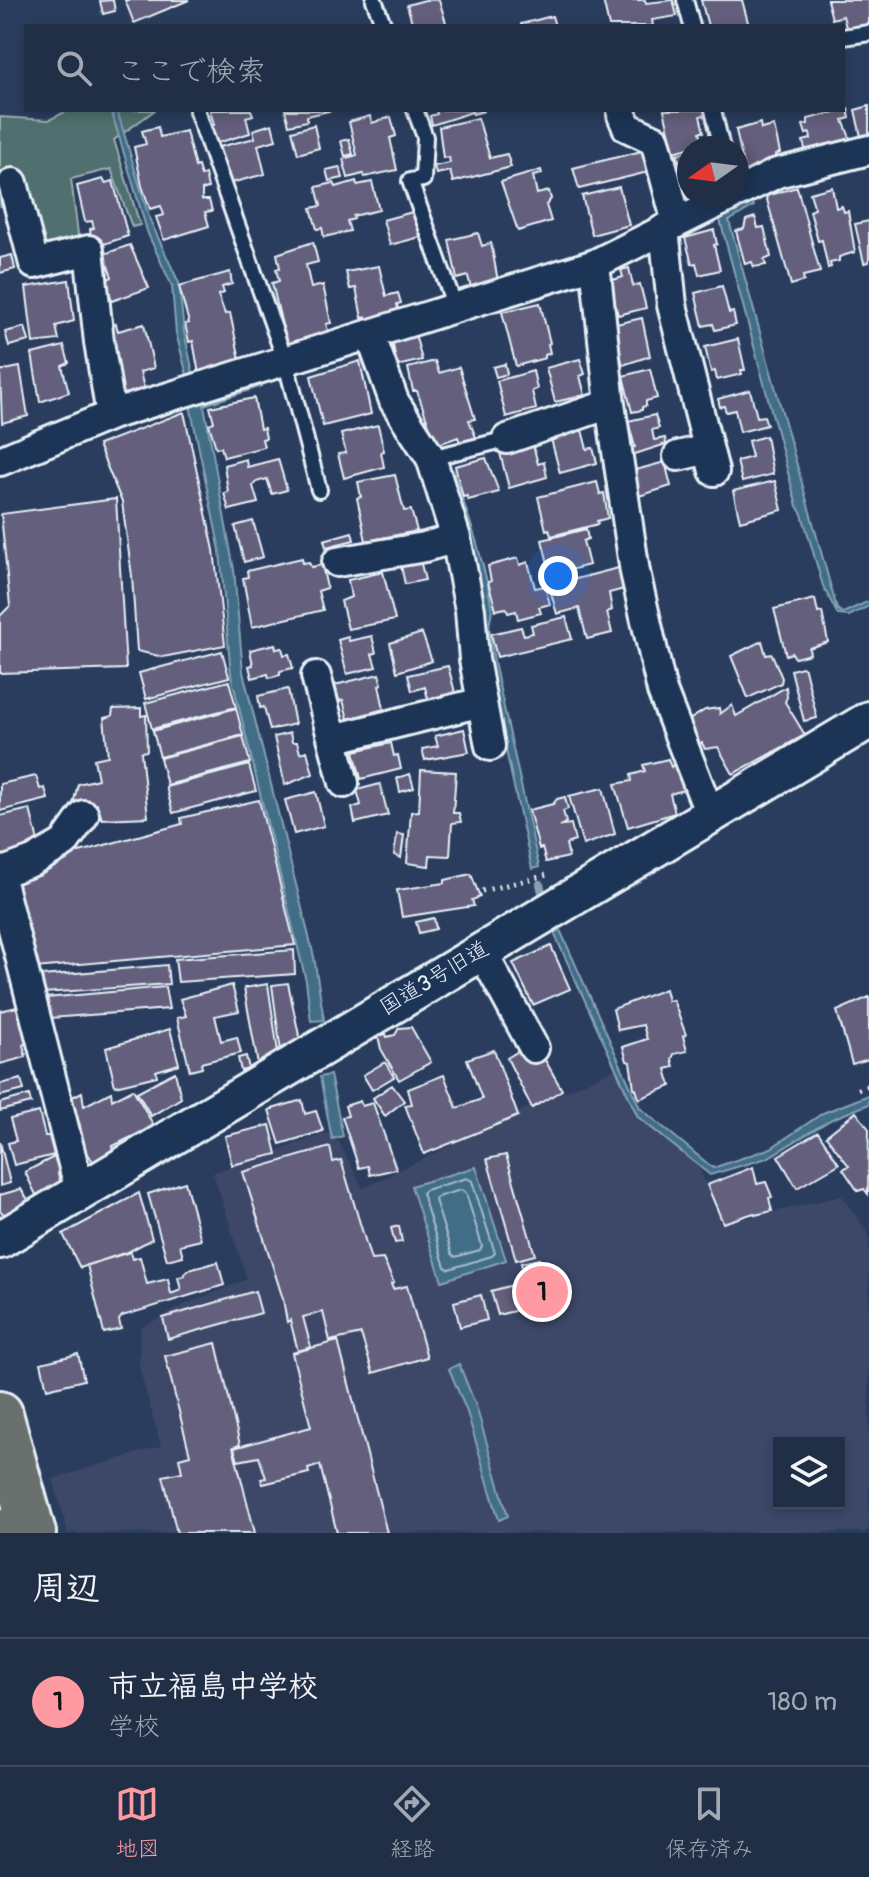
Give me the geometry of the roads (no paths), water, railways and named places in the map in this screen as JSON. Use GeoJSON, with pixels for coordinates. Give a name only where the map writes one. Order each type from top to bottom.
{"type":"FeatureCollection","features":[{"type":"Feature","properties":{"kind":"highway"},"geometry":{"type":"LineString","coordinates":[[0,1414],[33,1533]]}},
{"type":"Feature","properties":{"kind":"street"},"geometry":{"type":"LineString","coordinates":[[622,115],[627,127],[655,140],[670,226],[672,305],[711,460],[678,456]]}},
{"type":"Feature","properties":{"kind":"street"},"geometry":{"type":"LineString","coordinates":[[749,187],[777,173],[869,150]]}},
{"type":"Feature","properties":{"kind":"street"},"geometry":{"type":"LineString","coordinates":[[13,183],[34,264],[89,250],[103,418]]}},
{"type":"Feature","properties":{"kind":"street"},"geometry":{"type":"LineString","coordinates":[[0,461],[103,418],[595,264],[707,208]]}},
{"type":"Feature","properties":{"kind":"street"},"geometry":{"type":"LineString","coordinates":[[595,264],[610,404],[635,572],[662,691],[704,799]]}},
{"type":"Feature","properties":{"kind":"street"},"geometry":{"type":"LineString","coordinates":[[370,334],[394,401],[431,458],[456,538],[490,746]]}},
{"type":"Feature","properties":{"kind":"street"},"geometry":{"type":"LineString","coordinates":[[81,340],[103,418]]}},
{"type":"Feature","properties":{"kind":"street"},"geometry":{"type":"LineString","coordinates":[[507,439],[610,404]]}},
{"type":"Feature","properties":{"kind":"street"},"geometry":{"type":"LineString","coordinates":[[337,562],[425,547],[456,538]]}},
{"type":"Feature","properties":{"kind":"street"},"geometry":{"type":"LineString","coordinates":[[316,676],[344,783]]}},
{"type":"Feature","properties":{"kind":"street"},"geometry":{"type":"LineString","coordinates":[[333,739],[482,702]]}},
{"type":"Feature","properties":{"kind":"street","name":"国道3号旧道"},"geometry":{"type":"LineString","coordinates":[[0,1240],[869,720]]}},
{"type":"Feature","properties":{"kind":"street"},"geometry":{"type":"LineString","coordinates":[[80,1191],[0,875],[64,843],[84,815]]}},
{"type":"Feature","properties":{"kind":"street"},"geometry":{"type":"LineString","coordinates":[[481,950],[534,1048]]}},
{"type":"Feature","properties":{"kind":"lane"},"geometry":{"type":"LineString","coordinates":[[374,0],[383,24]]}},
{"type":"Feature","properties":{"kind":"lane"},"geometry":{"type":"LineString","coordinates":[[685,0],[691,24]]}},
{"type":"Feature","properties":{"kind":"lane"},"geometry":{"type":"LineString","coordinates":[[845,37],[869,33]]}},
{"type":"Feature","properties":{"kind":"lane"},"geometry":{"type":"LineString","coordinates":[[197,112],[285,360],[319,490]]}},
{"type":"Feature","properties":{"kind":"lane"},"geometry":{"type":"LineString","coordinates":[[416,112],[425,137],[423,179],[410,181],[455,307]]}},
{"type":"Feature","properties":{"kind":"lane"},"geometry":{"type":"LineString","coordinates":[[713,112],[719,136]]}},
{"type":"Feature","properties":{"kind":"lane"},"geometry":{"type":"LineString","coordinates":[[431,458],[507,439]]}},
{"type":"Feature","properties":{"kind":"water"},"geometry":{"type":"Polygon","coordinates":[[[112,112],[118,112],[150,220],[179,283],[184,332],[194,377],[188,379],[176,333],[172,286],[148,234],[112,112]]]}},
{"type":"Feature","properties":{"kind":"water"},"geometry":{"type":"Polygon","coordinates":[[[749,197],[754,206],[729,221],[837,609],[843,613],[869,601],[869,606],[849,616],[838,615],[823,586],[797,506],[721,216],[733,208],[749,208],[749,197]]]}},
{"type":"Feature","properties":{"kind":"water"},"geometry":{"type":"Polygon","coordinates":[[[258,375],[262,386],[204,405],[234,570],[243,672],[314,957],[324,1020],[311,1021],[306,981],[231,675],[220,551],[189,400],[258,375]]]}},
{"type":"Feature","properties":{"kind":"water"},"geometry":{"type":"Polygon","coordinates":[[[453,470],[488,586],[494,662],[539,867],[532,869],[500,723],[486,644],[486,610],[479,575],[447,473],[453,470]]]}},
{"type":"Feature","properties":{"kind":"water"},"geometry":{"type":"Polygon","coordinates":[[[560,930],[640,1108],[713,1168],[771,1148],[823,1113],[869,1095],[869,1104],[832,1119],[767,1158],[710,1175],[638,1117],[554,933],[560,930]]]}},
{"type":"Feature","properties":{"kind":"water"},"geometry":{"type":"Polygon","coordinates":[[[330,1075],[343,1136],[332,1139],[320,1077],[330,1075]]]}},
{"type":"Feature","properties":{"kind":"water"},"geometry":{"type":"Polygon","coordinates":[[[476,1167],[506,1260],[442,1281],[411,1186],[476,1167]]]}},
{"type":"Feature","properties":{"kind":"water"},"geometry":{"type":"Polygon","coordinates":[[[459,1364],[476,1406],[508,1516],[499,1520],[467,1412],[449,1369],[459,1364]]]}},
{"type":"Feature","properties":{"kind":"waterway"},"geometry":{"type":"LineString","coordinates":[[540,884],[542,892]]}},
{"type":"Feature","properties":{"kind":"place","name":"市立福島中学校"},"geometry":{"type":"Point","coordinates":[542,1292]}}]}
